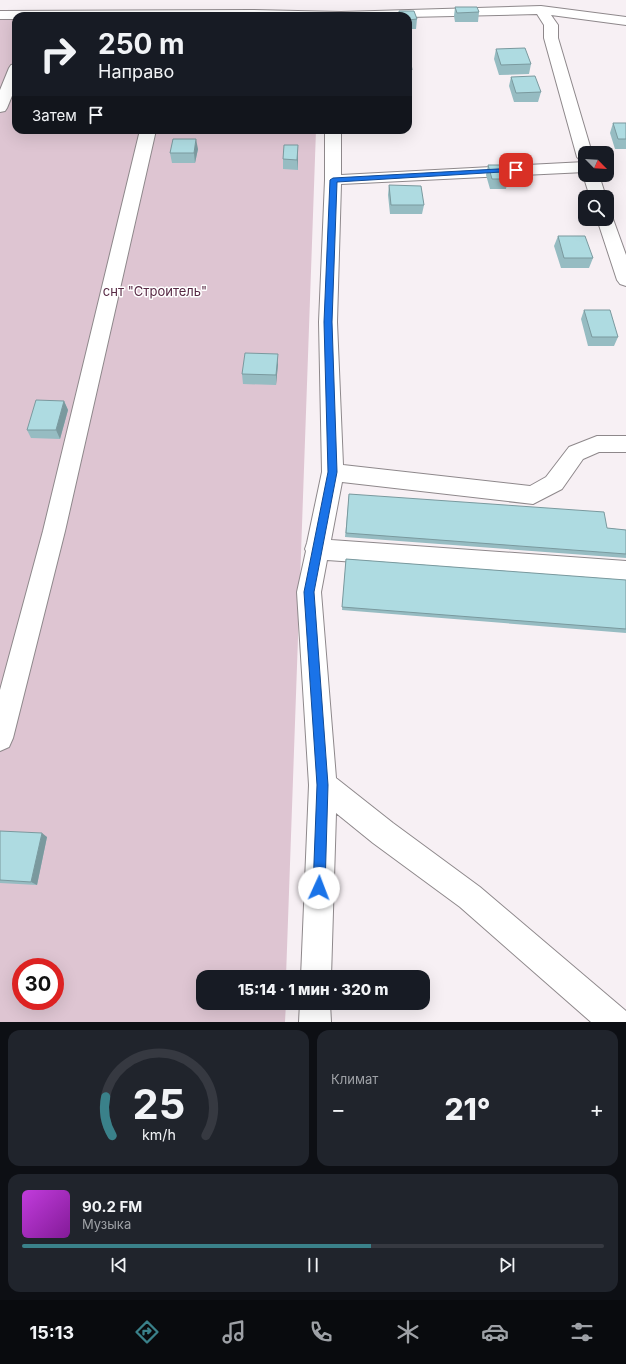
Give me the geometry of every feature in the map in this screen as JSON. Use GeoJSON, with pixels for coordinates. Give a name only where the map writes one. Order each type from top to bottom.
{"type":"FeatureCollection","features":[{"type":"Feature","properties":{"kind":"street"},"geometry":{"type":"LineString","coordinates":[[179,12],[181,0]]}},
{"type":"Feature","properties":{"kind":"street"},"geometry":{"type":"LineString","coordinates":[[343,0],[347,7],[344,12]]}},
{"type":"Feature","properties":{"kind":"street"},"geometry":{"type":"LineString","coordinates":[[541,10],[551,25],[551,38],[582,146]]}},
{"type":"Feature","properties":{"kind":"street"},"geometry":{"type":"LineString","coordinates":[[412,13],[541,10],[626,21]]}},
{"type":"Feature","properties":{"kind":"street"},"geometry":{"type":"LineString","coordinates":[[608,18],[626,12]]}},
{"type":"Feature","properties":{"kind":"street"},"geometry":{"type":"LineString","coordinates":[[0,15],[12,15]]}},
{"type":"Feature","properties":{"kind":"street"},"geometry":{"type":"LineString","coordinates":[[0,108],[12,78]]}},
{"type":"Feature","properties":{"kind":"street"},"geometry":{"type":"LineString","coordinates":[[0,738],[54,531],[147,134]]}},
{"type":"Feature","properties":{"kind":"street"},"geometry":{"type":"LineString","coordinates":[[316,970],[323,785],[309,592],[316,549],[333,472],[328,322],[333,180],[333,134]]}},
{"type":"Feature","properties":{"kind":"street"},"geometry":{"type":"LineString","coordinates":[[333,180],[578,167]]}},
{"type":"Feature","properties":{"kind":"street"},"geometry":{"type":"LineString","coordinates":[[607,226],[626,280]]}},
{"type":"Feature","properties":{"kind":"street"},"geometry":{"type":"LineString","coordinates":[[333,472],[533,495],[554,483],[576,453],[597,444],[626,444]]}},
{"type":"Feature","properties":{"kind":"street"},"geometry":{"type":"LineString","coordinates":[[316,549],[626,571]]}},
{"type":"Feature","properties":{"kind":"street"},"geometry":{"type":"LineString","coordinates":[[323,785],[383,833],[470,897],[615,1022]]}},
{"type":"Feature","properties":{"kind":"street"},"geometry":{"type":"LineString","coordinates":[[315,1010],[315,1022]]}},
{"type":"Feature","properties":{"kind":"green space","name":"снт \"Строитель\""},"geometry":{"type":"Polygon","coordinates":[[[0,20],[12,20],[12,134],[316,134],[286,970],[196,970],[196,1010],[286,1010],[285,1022],[0,1022],[0,20]]]}},
{"type":"Feature","properties":{"kind":"building"},"geometry":{"type":"Polygon","coordinates":[[[455,7],[477,7],[479,12],[457,13],[455,7]]]}},
{"type":"Feature","properties":{"kind":"building"},"geometry":{"type":"Polygon","coordinates":[[[414,11],[417,19],[412,20],[412,12],[399,12],[414,11]]]}},
{"type":"Feature","properties":{"kind":"building"},"geometry":{"type":"Polygon","coordinates":[[[525,48],[531,64],[501,65],[496,49],[525,48]]]}},
{"type":"Feature","properties":{"kind":"building"},"geometry":{"type":"Polygon","coordinates":[[[535,76],[541,92],[516,93],[511,77],[535,76]]]}},
{"type":"Feature","properties":{"kind":"building"},"geometry":{"type":"Polygon","coordinates":[[[613,123],[626,123],[626,139],[618,139],[613,123]]]}},
{"type":"Feature","properties":{"kind":"building"},"geometry":{"type":"Polygon","coordinates":[[[173,139],[196,139],[194,153],[170,153],[173,139]]]}},
{"type":"Feature","properties":{"kind":"building"},"geometry":{"type":"Polygon","coordinates":[[[284,145],[298,145],[297,160],[283,159],[284,145]]]}},
{"type":"Feature","properties":{"kind":"building"},"geometry":{"type":"Polygon","coordinates":[[[488,165],[504,165],[508,179],[492,179],[488,165]]]}},
{"type":"Feature","properties":{"kind":"building"},"geometry":{"type":"Polygon","coordinates":[[[389,185],[421,186],[424,205],[391,205],[389,185]]]}},
{"type":"Feature","properties":{"kind":"building"},"geometry":{"type":"Polygon","coordinates":[[[558,236],[585,236],[593,258],[564,258],[558,236]]]}},
{"type":"Feature","properties":{"kind":"building"},"geometry":{"type":"Polygon","coordinates":[[[584,310],[610,310],[618,337],[592,337],[584,310]]]}},
{"type":"Feature","properties":{"kind":"building"},"geometry":{"type":"Polygon","coordinates":[[[245,353],[278,354],[276,375],[242,374],[245,353]]]}},
{"type":"Feature","properties":{"kind":"building"},"geometry":{"type":"Polygon","coordinates":[[[36,400],[64,401],[56,430],[27,430],[36,400]]]}},
{"type":"Feature","properties":{"kind":"building"},"geometry":{"type":"Polygon","coordinates":[[[349,494],[604,512],[607,528],[626,530],[626,554],[346,533],[349,494]]]}},
{"type":"Feature","properties":{"kind":"building"},"geometry":{"type":"Polygon","coordinates":[[[346,559],[626,580],[626,629],[342,607],[346,559]]]}},
{"type":"Feature","properties":{"kind":"building"},"geometry":{"type":"Polygon","coordinates":[[[0,831],[42,833],[31,882],[0,880],[0,831]]]}},
{"type":"Feature","properties":{"kind":"route"},"geometry":{"type":"LineString","coordinates":[[319,888],[323,785],[309,592],[316,549],[333,472],[328,322],[333,180],[516,170]]}}]}
